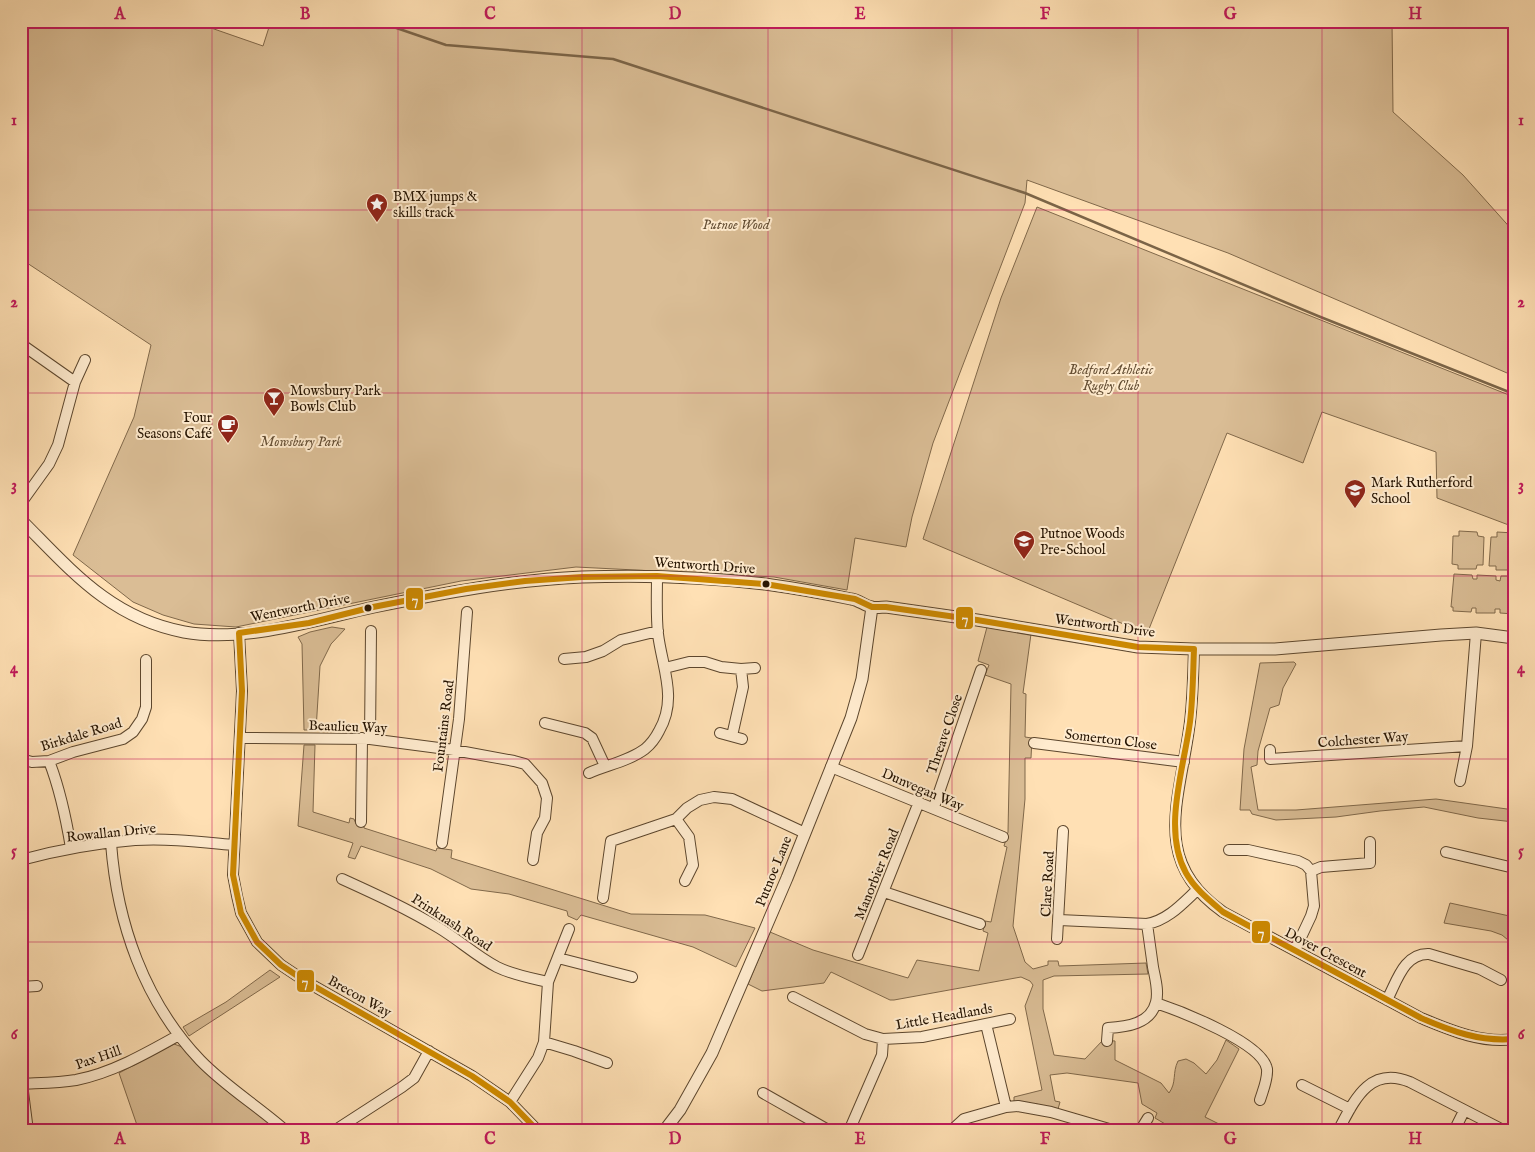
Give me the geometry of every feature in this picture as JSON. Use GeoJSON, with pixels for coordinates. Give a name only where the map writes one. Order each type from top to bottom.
{"type":"FeatureCollection","features":[{"type":"Feature","properties":{"kind":"street"},"geometry":{"type":"LineString","coordinates":[[21,344],[75,382]]}},
{"type":"Feature","properties":{"kind":"street"},"geometry":{"type":"LineString","coordinates":[[21,503],[34,487],[58,445],[75,382],[85,360]]}},
{"type":"Feature","properties":{"kind":"street","name":"Wentworth Drive"},"geometry":{"type":"LineString","coordinates":[[21,520],[87,585],[112,604],[139,619],[186,632],[211,634],[239,633],[309,623],[466,589],[525,581],[582,577],[657,576],[765,584],[855,599],[872,607],[886,607],[968,618],[1138,647],[1194,650],[1306,648],[1441,634],[1476,633],[1514,638]]}},
{"type":"Feature","properties":{"kind":"street"},"geometry":{"type":"LineString","coordinates":[[589,773],[626,759],[645,749],[655,738],[664,722],[668,709],[669,694],[658,631],[657,576]]}},
{"type":"Feature","properties":{"kind":"street","name":"Putnoe Lane"},"geometry":{"type":"LineString","coordinates":[[664,1131],[680,1110],[712,1053],[852,718],[862,679],[872,607]]}},
{"type":"Feature","properties":{"kind":"street","name":"Fountains Road"},"geometry":{"type":"LineString","coordinates":[[442,843],[459,719],[467,612]]}},
{"type":"Feature","properties":{"kind":"street"},"geometry":{"type":"LineString","coordinates":[[361,822],[371,631]]}},
{"type":"Feature","properties":{"kind":"street"},"geometry":{"type":"LineString","coordinates":[[564,659],[604,651],[621,640],[658,631]]}},
{"type":"Feature","properties":{"kind":"street","name":"Brecon Way"},"geometry":{"type":"LineString","coordinates":[[239,633],[242,692],[233,875],[236,896],[241,912],[257,942],[281,965],[305,981],[430,1051],[510,1102],[538,1131]]}},
{"type":"Feature","properties":{"kind":"street"},"geometry":{"type":"LineString","coordinates":[[1460,781],[1467,746],[1476,633]]}},
{"type":"Feature","properties":{"kind":"street","name":"Dover Crescent"},"geometry":{"type":"LineString","coordinates":[[1194,650],[1192,700],[1174,836],[1179,859],[1197,890],[1207,901],[1223,912],[1387,1000],[1452,1031],[1473,1037],[1514,1039]]}},
{"type":"Feature","properties":{"kind":"street","name":"Birkdale Road"},"geometry":{"type":"LineString","coordinates":[[21,759],[32,762],[49,761],[73,752],[123,739],[133,732],[142,719],[146,707],[146,660]]}},
{"type":"Feature","properties":{"kind":"street"},"geometry":{"type":"LineString","coordinates":[[665,668],[689,662],[705,662],[721,667],[741,669],[755,668]]}},
{"type":"Feature","properties":{"kind":"street"},"geometry":{"type":"LineString","coordinates":[[720,733],[737,738],[743,687],[741,669]]}},
{"type":"Feature","properties":{"kind":"street","name":"Threave Close"},"geometry":{"type":"LineString","coordinates":[[934,807],[981,670]]}},
{"type":"Feature","properties":{"kind":"street"},"geometry":{"type":"LineString","coordinates":[[545,723],[585,733],[592,738],[605,766]]}},
{"type":"Feature","properties":{"kind":"street","name":"Beaulieu Way"},"geometry":{"type":"LineString","coordinates":[[240,738],[366,738],[454,750],[514,760],[525,764],[542,783],[547,798],[545,818],[538,833],[533,860]]}},
{"type":"Feature","properties":{"kind":"street","name":"Somerton Close"},"geometry":{"type":"LineString","coordinates":[[1034,743],[1184,762]]}},
{"type":"Feature","properties":{"kind":"street","name":"Colchester Way"},"geometry":{"type":"LineString","coordinates":[[1270,750],[1270,759],[1467,746]]}},
{"type":"Feature","properties":{"kind":"street"},"geometry":{"type":"LineString","coordinates":[[49,761],[56,778],[72,848]]}},
{"type":"Feature","properties":{"kind":"street","name":"Dunvegan Way"},"geometry":{"type":"LineString","coordinates":[[831,767],[934,807],[1004,837]]}},
{"type":"Feature","properties":{"kind":"street"},"geometry":{"type":"LineString","coordinates":[[603,898],[601,883],[607,841],[676,819],[687,808],[700,800],[714,797],[732,799],[805,833]]}},
{"type":"Feature","properties":{"kind":"street","name":"Manorbier Road"},"geometry":{"type":"LineString","coordinates":[[858,955],[919,802]]}},
{"type":"Feature","properties":{"kind":"street"},"geometry":{"type":"LineString","coordinates":[[676,819],[690,837],[693,865],[685,881]]}},
{"type":"Feature","properties":{"kind":"street","name":"Clare Road"},"geometry":{"type":"LineString","coordinates":[[1058,939],[1063,830]]}},
{"type":"Feature","properties":{"kind":"street","name":"Rowallan Drive"},"geometry":{"type":"LineString","coordinates":[[21,860],[72,848],[136,840],[182,840],[234,845]]}},
{"type":"Feature","properties":{"kind":"street"},"geometry":{"type":"LineString","coordinates":[[111,842],[113,869],[125,930],[148,986],[159,1007],[201,1061],[230,1088],[286,1131]]}},
{"type":"Feature","properties":{"kind":"street"},"geometry":{"type":"LineString","coordinates":[[1312,871],[1321,867],[1370,863],[1370,842]]}},
{"type":"Feature","properties":{"kind":"street"},"geometry":{"type":"LineString","coordinates":[[1229,850],[1248,850],[1298,861],[1312,871]]}},
{"type":"Feature","properties":{"kind":"street"},"geometry":{"type":"LineString","coordinates":[[1446,852],[1514,868]]}},
{"type":"Feature","properties":{"kind":"street"},"geometry":{"type":"LineString","coordinates":[[1295,950],[1314,906],[1312,871]]}},
{"type":"Feature","properties":{"kind":"street","name":"Prinknash Road"},"geometry":{"type":"LineString","coordinates":[[342,880],[397,904],[442,929],[498,968],[520,976],[548,982]]}},
{"type":"Feature","properties":{"kind":"street"},"geometry":{"type":"LineString","coordinates":[[1059,920],[1147,924],[1166,918],[1197,890]]}},
{"type":"Feature","properties":{"kind":"street"},"geometry":{"type":"LineString","coordinates":[[884,892],[980,924]]}},
{"type":"Feature","properties":{"kind":"street"},"geometry":{"type":"LineString","coordinates":[[1107,1041],[1103,1028],[1129,1026],[1141,1022],[1150,1014],[1156,1003],[1157,988],[1147,924]]}},
{"type":"Feature","properties":{"kind":"street"},"geometry":{"type":"LineString","coordinates":[[510,1102],[538,1058],[544,1042],[548,982],[569,929]]}},
{"type":"Feature","properties":{"kind":"street"},"geometry":{"type":"LineString","coordinates":[[1387,1000],[1406,963],[1413,957],[1421,954],[1429,954],[1480,969],[1501,980]]}},
{"type":"Feature","properties":{"kind":"street"},"geometry":{"type":"LineString","coordinates":[[558,958],[632,977]]}},
{"type":"Feature","properties":{"kind":"street"},"geometry":{"type":"LineString","coordinates":[[21,987],[37,986]]}},
{"type":"Feature","properties":{"kind":"street","name":"Little Headlands"},"geometry":{"type":"LineString","coordinates":[[793,997],[865,1034],[883,1039],[922,1037],[1010,1019]]}},
{"type":"Feature","properties":{"kind":"street"},"geometry":{"type":"LineString","coordinates":[[1156,1003],[1186,1014],[1232,1036],[1258,1053],[1264,1061],[1267,1070],[1259,1103]]}},
{"type":"Feature","properties":{"kind":"street"},"geometry":{"type":"LineString","coordinates":[[986,1024],[1006,1108]]}},
{"type":"Feature","properties":{"kind":"street","name":"Pax Hill"},"geometry":{"type":"LineString","coordinates":[[22,1084],[53,1083],[77,1080],[95,1075],[116,1068],[179,1035]]}},
{"type":"Feature","properties":{"kind":"street","name":"Little Headlands"},"geometry":{"type":"LineString","coordinates":[[854,1129],[882,1055],[883,1039]]}},
{"type":"Feature","properties":{"kind":"street"},"geometry":{"type":"LineString","coordinates":[[544,1042],[607,1063]]}},
{"type":"Feature","properties":{"kind":"street"},"geometry":{"type":"LineString","coordinates":[[334,1131],[402,1088],[414,1078],[430,1051]]}},
{"type":"Feature","properties":{"kind":"street"},"geometry":{"type":"LineString","coordinates":[[1338,1131],[1355,1097],[1366,1086],[1378,1080],[1392,1077],[1410,1082],[1505,1131]]}},
{"type":"Feature","properties":{"kind":"street"},"geometry":{"type":"LineString","coordinates":[[22,1084],[28,1131]]}},
{"type":"Feature","properties":{"kind":"street"},"geometry":{"type":"LineString","coordinates":[[1302,1085],[1350,1109]]}},
{"type":"Feature","properties":{"kind":"street"},"geometry":{"type":"LineString","coordinates":[[763,1094],[830,1131]]}},
{"type":"Feature","properties":{"kind":"street"},"geometry":{"type":"LineString","coordinates":[[951,1131],[964,1119],[1018,1106],[1036,1108],[1116,1131]]}},
{"type":"Feature","properties":{"kind":"street"},"geometry":{"type":"LineString","coordinates":[[1454,1131],[1464,1111]]}},
{"type":"Feature","properties":{"kind":"street"},"geometry":{"type":"LineString","coordinates":[[1140,1131],[1148,1118]]}},
{"type":"Feature","properties":{"kind":"green space"},"geometry":{"type":"Polygon","coordinates":[[[21,21],[191,21],[263,46],[271,21],[1392,21],[1393,112],[1463,175],[1514,232],[1514,376],[1228,253],[1027,180],[1025,203],[933,443],[912,517],[906,547],[855,538],[847,590],[774,577],[576,567],[461,581],[236,627],[194,624],[163,615],[133,602],[73,555],[134,417],[151,345],[21,259],[21,21]]]}},
{"type":"Feature","properties":{"kind":"green space","name":"Bedford Athletic Rugby Club"},"geometry":{"type":"Polygon","coordinates":[[[1037,207],[1514,397],[1514,527],[1437,498],[1436,452],[1322,412],[1303,463],[1227,433],[1147,634],[923,539],[1001,298],[1037,207]]]}},
{"type":"Feature","properties":{"kind":"green space"},"geometry":{"type":"Polygon","coordinates":[[[1459,531],[1477,532],[1478,536],[1484,537],[1483,565],[1477,565],[1476,569],[1458,569],[1458,565],[1452,564],[1453,536],[1459,536],[1459,531]]]}},
{"type":"Feature","properties":{"kind":"green space"},"geometry":{"type":"Polygon","coordinates":[[[1497,532],[1514,533],[1514,570],[1496,570],[1496,566],[1489,566],[1491,537],[1497,537],[1497,532]]]}},
{"type":"Feature","properties":{"kind":"green space"},"geometry":{"type":"Polygon","coordinates":[[[1454,574],[1472,575],[1473,579],[1477,579],[1477,575],[1496,576],[1496,580],[1500,581],[1501,576],[1514,576],[1514,614],[1500,613],[1500,609],[1495,609],[1495,613],[1476,613],[1476,608],[1472,608],[1471,612],[1453,611],[1453,607],[1451,607],[1454,574]]]}},
{"type":"Feature","properties":{"kind":"green space"},"geometry":{"type":"Polygon","coordinates":[[[332,627],[345,629],[331,644],[320,666],[316,730],[304,730],[302,644],[298,637],[332,627]]]}},
{"type":"Feature","properties":{"kind":"green space"},"geometry":{"type":"Polygon","coordinates":[[[987,627],[1031,634],[1023,693],[1026,694],[1025,737],[1032,738],[1031,758],[1025,758],[1025,799],[1013,926],[1025,962],[1033,969],[1048,965],[1048,961],[1058,961],[1059,966],[1146,963],[1148,974],[1054,976],[1043,980],[1043,1009],[1054,1055],[1085,1059],[1103,1040],[1115,1041],[1115,1060],[1161,1083],[1169,1093],[1173,1085],[1178,1061],[1186,1059],[1194,1063],[1206,1074],[1217,1060],[1226,1040],[1239,1049],[1205,1117],[1233,1131],[1177,1131],[1155,1118],[1157,1113],[1142,1104],[1138,1083],[1067,1073],[1050,1075],[1055,1101],[1060,1102],[1058,1109],[1014,1102],[1014,1097],[1042,1090],[1025,1006],[1033,985],[1030,981],[1021,977],[894,1000],[890,1000],[831,972],[824,983],[762,991],[748,984],[770,932],[813,950],[908,978],[917,960],[979,971],[988,933],[983,931],[985,921],[991,922],[1007,847],[1004,846],[1008,832],[1011,684],[985,675],[989,665],[978,661],[987,627]]]}},
{"type":"Feature","properties":{"kind":"green space"},"geometry":{"type":"Polygon","coordinates":[[[1294,662],[1296,664],[1283,688],[1279,705],[1270,708],[1258,751],[1257,765],[1251,767],[1258,810],[1296,810],[1436,799],[1514,810],[1514,822],[1478,818],[1424,807],[1336,817],[1276,820],[1252,814],[1250,810],[1240,810],[1244,749],[1260,663],[1294,662]]]}},
{"type":"Feature","properties":{"kind":"green space"},"geometry":{"type":"Polygon","coordinates":[[[304,745],[315,745],[313,812],[349,823],[350,818],[354,819],[356,824],[364,825],[364,828],[436,851],[437,848],[452,850],[451,858],[631,914],[705,915],[755,928],[736,967],[693,947],[581,915],[577,920],[568,916],[567,911],[509,894],[471,889],[431,869],[361,846],[355,859],[348,857],[353,843],[298,826],[304,745]]]}},
{"type":"Feature","properties":{"kind":"green space"},"geometry":{"type":"Polygon","coordinates":[[[1450,903],[1514,917],[1514,945],[1502,935],[1491,931],[1444,923],[1450,903]]]}},
{"type":"Feature","properties":{"kind":"green space"},"geometry":{"type":"Polygon","coordinates":[[[270,970],[280,977],[189,1036],[183,1027],[226,1002],[270,970]]]}},
{"type":"Feature","properties":{"kind":"green space"},"geometry":{"type":"Polygon","coordinates":[[[174,1044],[185,1048],[279,1131],[139,1131],[119,1073],[174,1044]]]}},
{"type":"Feature","properties":{"kind":"waterway"},"geometry":{"type":"LineString","coordinates":[[376,21],[446,45],[613,59],[1025,193],[1318,316],[1514,394]]}},
{"type":"Feature","properties":{"kind":"transit line","name":"7"},"geometry":{"type":"LineString","coordinates":[[538,1131],[510,1102],[472,1076],[305,981],[281,965],[257,942],[241,913],[233,875],[242,691],[239,633],[309,623],[373,607],[466,589],[525,581],[582,577],[657,576],[765,584],[855,599],[872,607],[886,607],[977,620],[1138,647],[1194,649],[1190,722],[1175,818],[1179,856],[1186,873],[1194,884],[1223,912],[1421,1018],[1443,1027],[1478,1037],[1514,1039]]}},
{"type":"Feature","properties":{"kind":"place","name":"BMX jumps & skills track"},"geometry":{"type":"Point","coordinates":[377,223]}},
{"type":"Feature","properties":{"kind":"place","name":"Mowsbury Park Bowls Club"},"geometry":{"type":"Point","coordinates":[274,417]}},
{"type":"Feature","properties":{"kind":"place","name":"Four Seasons Café"},"geometry":{"type":"Point","coordinates":[228,444]}},
{"type":"Feature","properties":{"kind":"place","name":"Mark Rutherford School"},"geometry":{"type":"Point","coordinates":[1355,509]}},
{"type":"Feature","properties":{"kind":"place","name":"Putnoe Woods Pre-School"},"geometry":{"type":"Point","coordinates":[1024,560]}},
{"type":"Feature","properties":{"kind":"park label","name":"Putnoe Wood"},"geometry":{"type":"Point","coordinates":[736,224]}},
{"type":"Feature","properties":{"kind":"park label","name":"Mowsbury Park"},"geometry":{"type":"Point","coordinates":[301,441]}}]}
